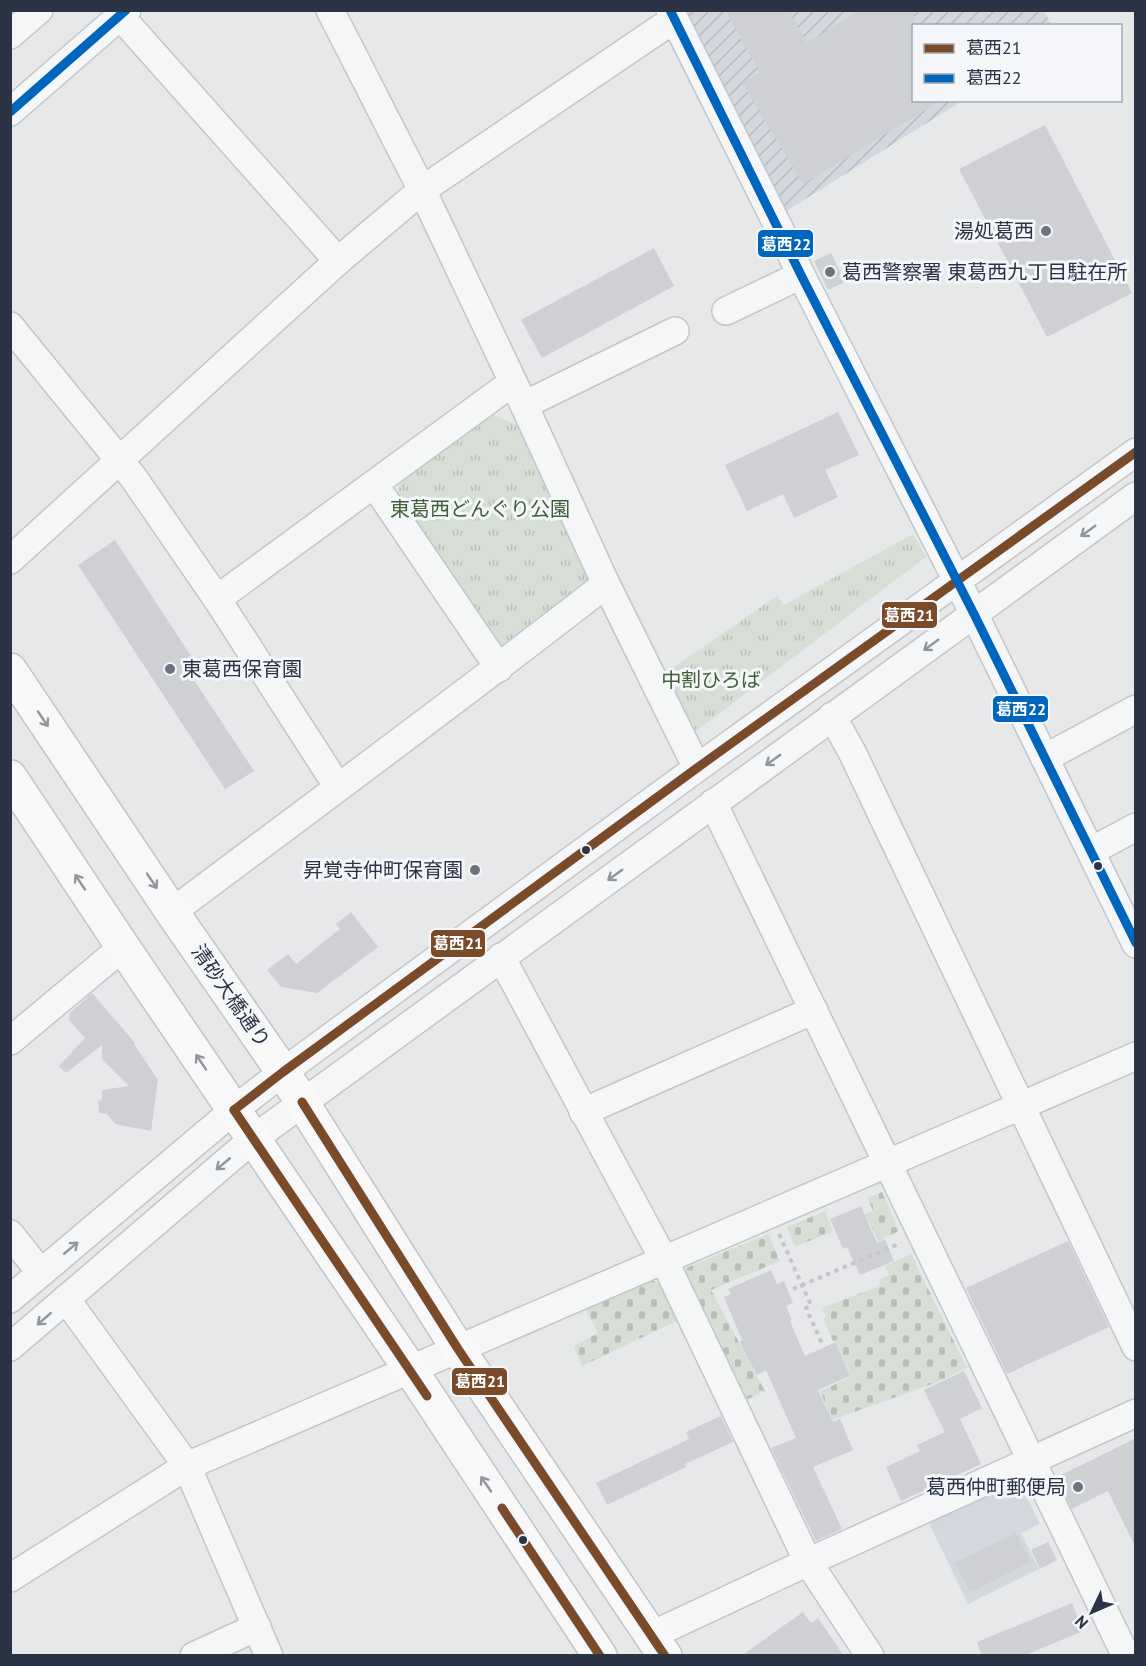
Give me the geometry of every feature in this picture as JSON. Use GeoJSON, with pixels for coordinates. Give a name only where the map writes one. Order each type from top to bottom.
{"type":"FeatureCollection","features":[{"type":"Feature","properties":{"kind":"main road","name":"清砂大橋通り"},"geometry":{"type":"LineString","coordinates":[[10,670],[172,912],[283,1072],[458,1349],[659,1645]]}},
{"type":"Feature","properties":{"kind":"main road"},"geometry":{"type":"LineString","coordinates":[[10,777],[410,1369],[600,1656]]}},
{"type":"Feature","properties":{"kind":"street"},"geometry":{"type":"LineString","coordinates":[[10,34],[39,10]]}},
{"type":"Feature","properties":{"kind":"street"},"geometry":{"type":"LineString","coordinates":[[330,10],[422,190],[606,584],[697,768]]}},
{"type":"Feature","properties":{"kind":"street"},"geometry":{"type":"LineString","coordinates":[[12,109],[123,13],[338,261]]}},
{"type":"Feature","properties":{"kind":"street"},"geometry":{"type":"LineString","coordinates":[[10,560],[338,261],[422,190],[661,28],[672,16],[957,580],[1136,944]]}},
{"type":"Feature","properties":{"kind":"street"},"geometry":{"type":"LineString","coordinates":[[726,311],[801,275]]}},
{"type":"Feature","properties":{"kind":"street"},"geometry":{"type":"LineString","coordinates":[[10,326],[120,460],[216,599],[338,787]]}},
{"type":"Feature","properties":{"kind":"street"},"geometry":{"type":"LineString","coordinates":[[216,599],[374,484],[519,394],[675,332]]}},
{"type":"Feature","properties":{"kind":"street"},"geometry":{"type":"LineString","coordinates":[[10,1299],[234,1110],[283,1072],[697,768],[1136,452]]}},
{"type":"Feature","properties":{"kind":"street"},"geometry":{"type":"LineString","coordinates":[[374,484],[499,668]]}},
{"type":"Feature","properties":{"kind":"street"},"geometry":{"type":"LineString","coordinates":[[10,1347],[253,1139],[1136,496]]}},
{"type":"Feature","properties":{"kind":"street"},"geometry":{"type":"LineString","coordinates":[[172,912],[499,668],[606,584]]}},
{"type":"Feature","properties":{"kind":"street"},"geometry":{"type":"LineString","coordinates":[[1045,758],[1136,709]]}},
{"type":"Feature","properties":{"kind":"street"},"geometry":{"type":"LineString","coordinates":[[832,716],[852,752],[1136,1347]]}},
{"type":"Feature","properties":{"kind":"street"},"geometry":{"type":"LineString","coordinates":[[713,804],[1126,1656]]}},
{"type":"Feature","properties":{"kind":"street"},"geometry":{"type":"LineString","coordinates":[[1090,851],[1136,826]]}},
{"type":"Feature","properties":{"kind":"street"},"geometry":{"type":"LineString","coordinates":[[11,1040],[123,947]]}},
{"type":"Feature","properties":{"kind":"street"},"geometry":{"type":"LineString","coordinates":[[501,957],[664,1260],[808,1562],[870,1656]]}},
{"type":"Feature","properties":{"kind":"street"},"geometry":{"type":"LineString","coordinates":[[583,1112],[814,1010]]}},
{"type":"Feature","properties":{"kind":"street"},"geometry":{"type":"LineString","coordinates":[[10,1578],[187,1467],[1126,1061]]}},
{"type":"Feature","properties":{"kind":"street"},"geometry":{"type":"LineString","coordinates":[[10,1234],[41,1273]]}},
{"type":"Feature","properties":{"kind":"street"},"geometry":{"type":"LineString","coordinates":[[66,1299],[187,1467],[269,1656]]}},
{"type":"Feature","properties":{"kind":"street"},"geometry":{"type":"LineString","coordinates":[[659,1645],[808,1562],[1136,1413]]}},
{"type":"Feature","properties":{"kind":"street"},"geometry":{"type":"LineString","coordinates":[[194,1656],[257,1627]]}},
{"type":"Feature","properties":{"kind":"path"},"geometry":{"type":"LineString","coordinates":[[770,1214],[811,1305],[806,1308],[823,1346]]}},
{"type":"Feature","properties":{"kind":"path"},"geometry":{"type":"LineString","coordinates":[[793,1289],[921,1234]]}},
{"type":"Feature","properties":{"kind":"shaded area"},"geometry":{"type":"Polygon","coordinates":[[[1043,10],[1051,24],[912,24],[912,102],[960,102],[786,211],[684,11],[1043,10]]]}},
{"type":"Feature","properties":{"kind":"shaded area"},"geometry":{"type":"Polygon","coordinates":[[[1015,1483],[1020,1484],[1040,1524],[1021,1533],[1039,1569],[968,1604],[929,1523],[1015,1483]]]}},
{"type":"Feature","properties":{"kind":"green space","name":"東葛西どんぐり公園"},"geometry":{"type":"Polygon","coordinates":[[[490,414],[518,425],[593,585],[501,652],[394,506],[401,481],[490,414]]]}},
{"type":"Feature","properties":{"kind":"green space","name":"中割ひろば"},"geometry":{"type":"Polygon","coordinates":[[[913,534],[926,557],[696,731],[664,674],[777,596],[784,605],[913,534]]]}},
{"type":"Feature","properties":{"kind":"green space"},"geometry":{"type":"Polygon","coordinates":[[[882,1192],[899,1231],[878,1241],[865,1214],[873,1211],[868,1198],[882,1192]]]}},
{"type":"Feature","properties":{"kind":"green space"},"geometry":{"type":"Polygon","coordinates":[[[825,1211],[833,1231],[795,1247],[787,1227],[825,1211]]]}},
{"type":"Feature","properties":{"kind":"green space"},"geometry":{"type":"Polygon","coordinates":[[[768,1234],[780,1261],[711,1290],[765,1391],[744,1401],[684,1274],[686,1268],[768,1234]]]}},
{"type":"Feature","properties":{"kind":"green space"},"geometry":{"type":"Polygon","coordinates":[[[911,1254],[967,1368],[938,1382],[832,1420],[820,1391],[851,1377],[836,1340],[833,1341],[823,1318],[826,1317],[822,1308],[879,1286],[881,1279],[889,1275],[885,1266],[911,1254]]]}},
{"type":"Feature","properties":{"kind":"green space"},"geometry":{"type":"Polygon","coordinates":[[[652,1280],[664,1287],[679,1320],[582,1366],[574,1346],[598,1333],[585,1309],[652,1280]]]}},
{"type":"Feature","properties":{"kind":"building"},"geometry":{"type":"Polygon","coordinates":[[[725,10],[789,10],[807,43],[859,10],[914,10],[912,102],[939,102],[803,184],[742,83],[760,72],[725,10]]]}},
{"type":"Feature","properties":{"kind":"building","name":"湯処葛西"},"geometry":{"type":"Polygon","coordinates":[[[1045,125],[1132,293],[1047,337],[959,169],[1045,125]]]}},
{"type":"Feature","properties":{"kind":"building"},"geometry":{"type":"Polygon","coordinates":[[[654,248],[674,286],[542,358],[521,320],[654,248]]]}},
{"type":"Feature","properties":{"kind":"building","name":"葛西警察署 東葛西九丁目駐在所"},"geometry":{"type":"Polygon","coordinates":[[[831,253],[845,282],[828,290],[814,261],[831,253]]]}},
{"type":"Feature","properties":{"kind":"building"},"geometry":{"type":"Polygon","coordinates":[[[838,412],[859,455],[825,470],[838,497],[794,518],[783,494],[747,511],[725,465],[838,412]]]}},
{"type":"Feature","properties":{"kind":"building"},"geometry":{"type":"Polygon","coordinates":[[[115,540],[193,659],[184,665],[254,771],[225,789],[78,565],[115,540]]]}},
{"type":"Feature","properties":{"kind":"building"},"geometry":{"type":"Polygon","coordinates":[[[351,912],[378,947],[317,993],[281,987],[267,970],[288,954],[296,964],[340,929],[336,924],[351,912]]]}},
{"type":"Feature","properties":{"kind":"building"},"geometry":{"type":"Polygon","coordinates":[[[92,993],[135,1043],[158,1080],[151,1131],[115,1124],[107,1114],[99,1113],[98,1102],[102,1099],[102,1090],[129,1086],[102,1059],[102,1045],[66,1073],[59,1066],[85,1038],[69,1020],[70,1013],[92,993]]]}},
{"type":"Feature","properties":{"kind":"building"},"geometry":{"type":"Polygon","coordinates":[[[861,1206],[877,1243],[885,1239],[894,1261],[860,1275],[847,1247],[843,1249],[830,1219],[861,1206]]]}},
{"type":"Feature","properties":{"kind":"building"},"geometry":{"type":"Polygon","coordinates":[[[1068,1241],[1109,1327],[1007,1374],[966,1288],[1068,1241]]]}},
{"type":"Feature","properties":{"kind":"building"},"geometry":{"type":"Polygon","coordinates":[[[771,1270],[777,1284],[784,1281],[793,1303],[786,1306],[805,1356],[836,1342],[850,1376],[818,1390],[833,1422],[840,1419],[853,1450],[813,1467],[842,1529],[816,1541],[771,1448],[796,1438],[766,1370],[757,1375],[743,1349],[740,1341],[742,1340],[724,1297],[731,1294],[728,1289],[771,1270]]]}},
{"type":"Feature","properties":{"kind":"building"},"geometry":{"type":"Polygon","coordinates":[[[964,1371],[982,1408],[960,1419],[981,1464],[901,1501],[886,1467],[920,1451],[917,1445],[945,1432],[924,1390],[964,1371]]]}},
{"type":"Feature","properties":{"kind":"building"},"geometry":{"type":"Polygon","coordinates":[[[721,1416],[733,1442],[607,1505],[596,1483],[689,1439],[686,1432],[721,1416]]]}},
{"type":"Feature","properties":{"kind":"building"},"geometry":{"type":"Polygon","coordinates":[[[1136,1438],[1136,1548],[1108,1491],[1072,1509],[1057,1477],[1136,1438]]]}},
{"type":"Feature","properties":{"kind":"building"},"geometry":{"type":"Polygon","coordinates":[[[1016,1533],[1031,1562],[970,1592],[955,1563],[1016,1533]]]}},
{"type":"Feature","properties":{"kind":"building"},"geometry":{"type":"Polygon","coordinates":[[[1048,1542],[1057,1560],[1040,1569],[1031,1550],[1048,1542]]]}},
{"type":"Feature","properties":{"kind":"building"},"geometry":{"type":"Polygon","coordinates":[[[1072,1603],[1083,1631],[1023,1656],[982,1656],[977,1642],[1072,1603]]]}},
{"type":"Feature","properties":{"kind":"building"},"geometry":{"type":"Polygon","coordinates":[[[803,1612],[811,1623],[818,1618],[844,1656],[741,1656],[803,1612]]]}},
{"type":"Feature","properties":{"kind":"transit line","name":"葛西22"},"geometry":{"type":"LineString","coordinates":[[10,112],[126,10]]}},
{"type":"Feature","properties":{"kind":"transit line","name":"葛西22"},"geometry":{"type":"LineString","coordinates":[[670,10],[801,275],[974,614],[1136,943]]}},
{"type":"Feature","properties":{"kind":"transit line","name":"葛西21"},"geometry":{"type":"LineString","coordinates":[[234,1110],[697,768],[1136,452]]}},
{"type":"Feature","properties":{"kind":"transit line","name":"葛西21"},"geometry":{"type":"LineString","coordinates":[[302,1102],[458,1349],[665,1656]]}},
{"type":"Feature","properties":{"kind":"transit line","name":"葛西21"},"geometry":{"type":"LineString","coordinates":[[234,1110],[427,1396]]}},
{"type":"Feature","properties":{"kind":"transit line","name":"葛西21"},"geometry":{"type":"LineString","coordinates":[[502,1508],[600,1656]]}},
{"type":"Feature","properties":{"kind":"place","name":"湯処葛西"},"geometry":{"type":"Point","coordinates":[1046,231]}},
{"type":"Feature","properties":{"kind":"place","name":"葛西警察署 東葛西九丁目駐在所"},"geometry":{"type":"Point","coordinates":[830,272]}},
{"type":"Feature","properties":{"kind":"place","name":"東葛西保育園"},"geometry":{"type":"Point","coordinates":[170,669]}},
{"type":"Feature","properties":{"kind":"place","name":"昇覚寺仲町保育園"},"geometry":{"type":"Point","coordinates":[475,870]}},
{"type":"Feature","properties":{"kind":"place","name":"葛西仲町郵便局"},"geometry":{"type":"Point","coordinates":[1078,1487]}}]}
